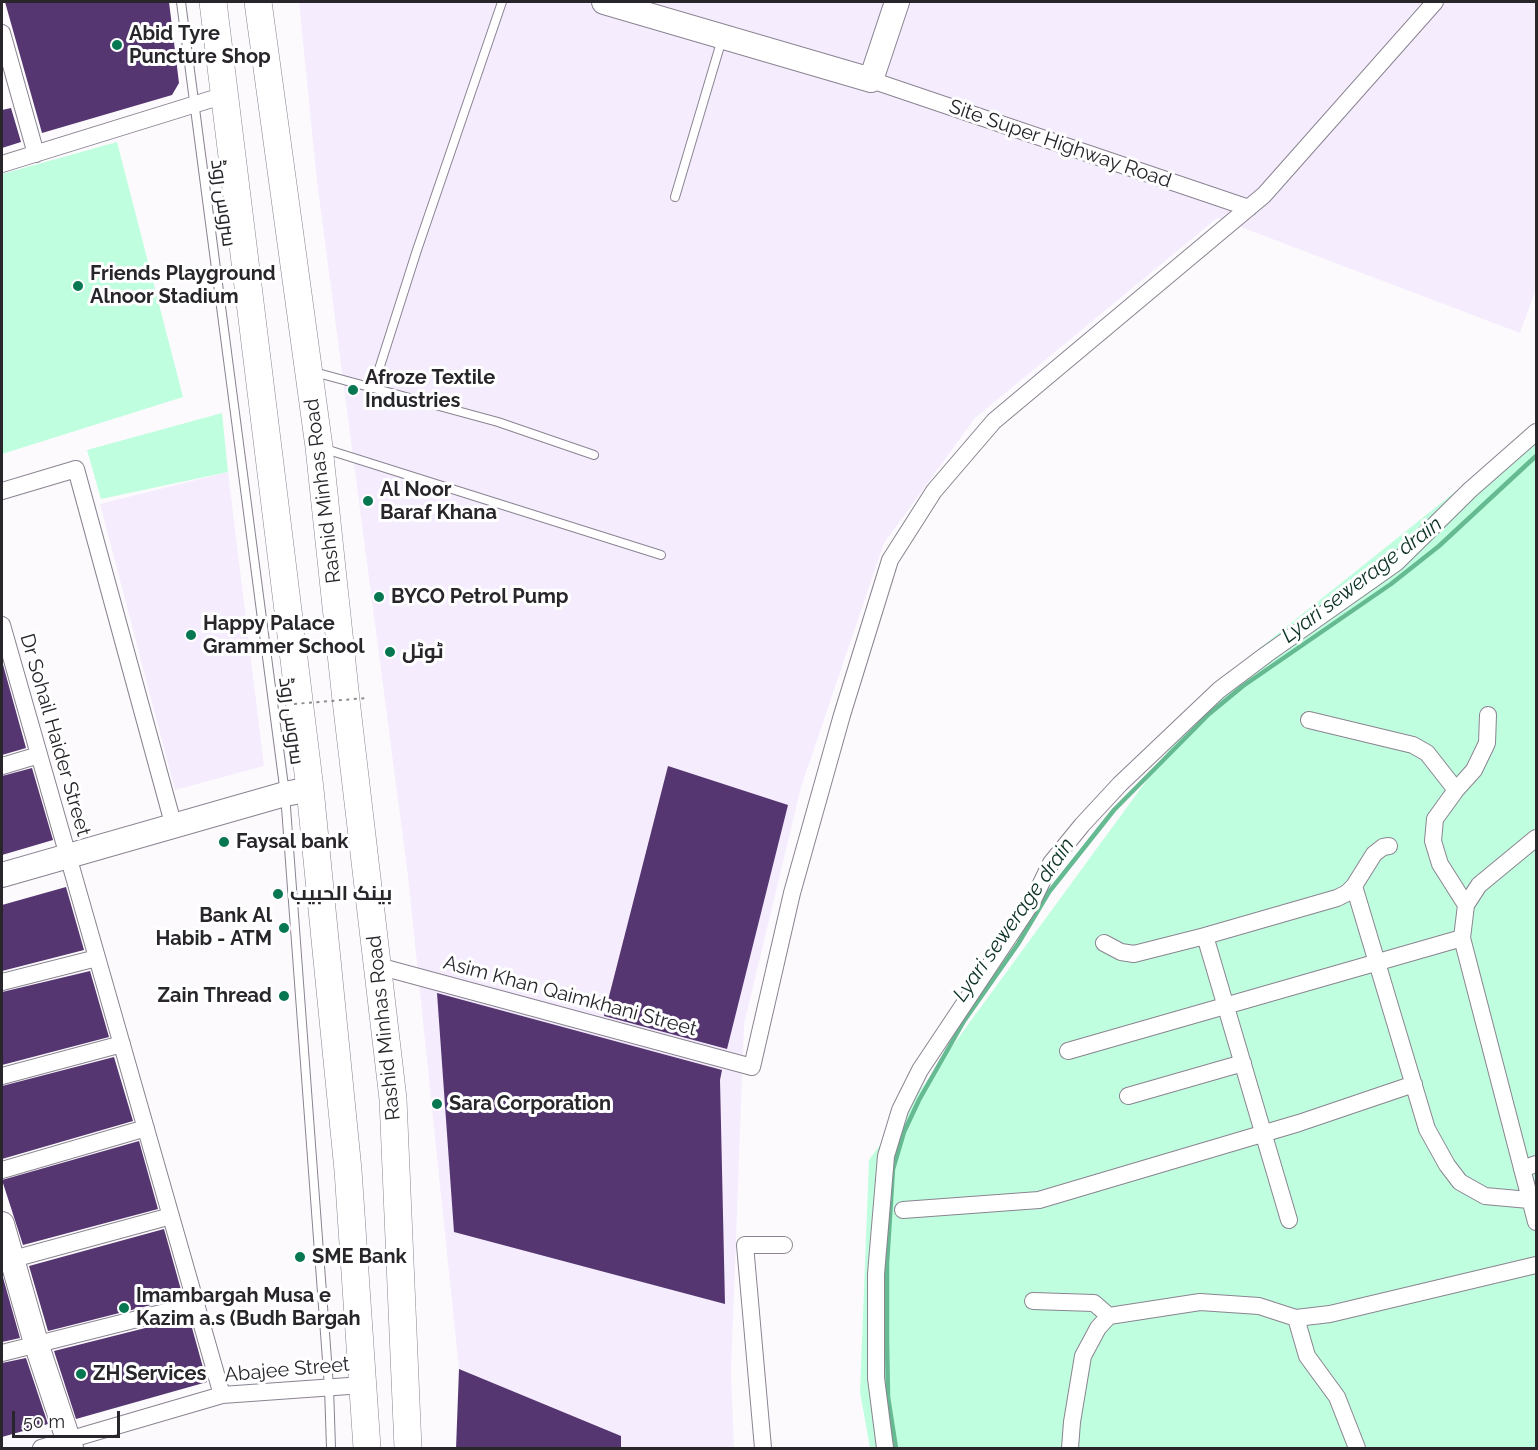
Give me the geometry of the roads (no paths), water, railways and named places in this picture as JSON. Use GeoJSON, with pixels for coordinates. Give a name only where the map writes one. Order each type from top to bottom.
{"type":"FeatureCollection","features":[{"type":"Feature","properties":{"kind":"main road"},"geometry":{"type":"LineString","coordinates":[[213,2],[225,95],[297,791],[348,1170],[367,1449]]}},
{"type":"Feature","properties":{"kind":"main road","name":"Rashid Minhas Road"},"geometry":{"type":"LineString","coordinates":[[258,2],[319,447],[393,1099],[408,1449]]}},
{"type":"Feature","properties":{"kind":"street","name":"Site Super Highway Road"},"geometry":{"type":"LineString","coordinates":[[604,2],[872,80],[1249,208]]}},
{"type":"Feature","properties":{"kind":"street"},"geometry":{"type":"LineString","coordinates":[[872,80],[897,2]]}},
{"type":"Feature","properties":{"kind":"street"},"geometry":{"type":"LineString","coordinates":[[1249,208],[1264,195],[1435,2]]}},
{"type":"Feature","properties":{"kind":"street"},"geometry":{"type":"LineString","coordinates":[[2,33],[5,58],[36,154]]}},
{"type":"Feature","properties":{"kind":"street"},"geometry":{"type":"LineString","coordinates":[[2,164],[225,95]]}},
{"type":"Feature","properties":{"kind":"street","name":"Asim Khan Qaimkhani Street"},"geometry":{"type":"LineString","coordinates":[[378,966],[752,1066],[792,893],[842,715],[890,560],[934,491],[994,421],[1249,208]]}},
{"type":"Feature","properties":{"kind":"street"},"geometry":{"type":"LineString","coordinates":[[885,1449],[876,1378],[876,1274],[886,1156],[900,1110],[920,1070],[1032,902],[1052,863],[1082,825],[1120,784],[1219,690],[1396,563],[1470,490],[1536,432]]}},
{"type":"Feature","properties":{"kind":"street"},"geometry":{"type":"LineString","coordinates":[[2,491],[76,468],[174,827]]}},
{"type":"Feature","properties":{"kind":"street","name":"Dr Sohail Haider Street"},"geometry":{"type":"LineString","coordinates":[[2,625],[8,670],[39,755],[222,1395]]}},
{"type":"Feature","properties":{"kind":"street"},"geometry":{"type":"LineString","coordinates":[[1466,905],[1440,864],[1433,841],[1435,819],[1474,770],[1487,743],[1488,715]]}},
{"type":"Feature","properties":{"kind":"street"},"geometry":{"type":"LineString","coordinates":[[1310,720],[1413,745],[1427,753],[1456,790]]}},
{"type":"Feature","properties":{"kind":"street"},"geometry":{"type":"LineString","coordinates":[[2,766],[39,755]]}},
{"type":"Feature","properties":{"kind":"street"},"geometry":{"type":"LineString","coordinates":[[2,875],[297,791]]}},
{"type":"Feature","properties":{"kind":"street"},"geometry":{"type":"LineString","coordinates":[[1536,838],[1479,885],[1466,905],[1462,938],[1529,1166],[1529,1200],[1536,1222]]}},
{"type":"Feature","properties":{"kind":"street"},"geometry":{"type":"LineString","coordinates":[[1104,943],[1121,952],[1134,954],[1337,898],[1354,886],[1374,854],[1383,847],[1389,846]]}},
{"type":"Feature","properties":{"kind":"street"},"geometry":{"type":"LineString","coordinates":[[1354,886],[1427,1129],[1447,1165],[1461,1182],[1485,1196],[1529,1200]]}},
{"type":"Feature","properties":{"kind":"street"},"geometry":{"type":"LineString","coordinates":[[1205,936],[1289,1220]]}},
{"type":"Feature","properties":{"kind":"street"},"geometry":{"type":"LineString","coordinates":[[1068,1051],[1462,938]]}},
{"type":"Feature","properties":{"kind":"street"},"geometry":{"type":"LineString","coordinates":[[2,982],[97,958]]}},
{"type":"Feature","properties":{"kind":"street"},"geometry":{"type":"LineString","coordinates":[[2,1076],[122,1044]]}},
{"type":"Feature","properties":{"kind":"street"},"geometry":{"type":"LineString","coordinates":[[1128,1096],[1243,1063]]}},
{"type":"Feature","properties":{"kind":"street"},"geometry":{"type":"LineString","coordinates":[[903,1209],[1039,1200],[1265,1133],[1414,1084]]}},
{"type":"Feature","properties":{"kind":"street"},"geometry":{"type":"LineString","coordinates":[[2,1170],[146,1128]]}},
{"type":"Feature","properties":{"kind":"street"},"geometry":{"type":"LineString","coordinates":[[7,1261],[171,1216]]}},
{"type":"Feature","properties":{"kind":"street"},"geometry":{"type":"LineString","coordinates":[[2,1224],[7,1261],[70,1444]]}},
{"type":"Feature","properties":{"kind":"street"},"geometry":{"type":"LineString","coordinates":[[763,1449],[745,1245],[784,1245]]}},
{"type":"Feature","properties":{"kind":"street"},"geometry":{"type":"LineString","coordinates":[[1070,1449],[1083,1356],[1098,1328],[1109,1317],[1200,1302],[1259,1306],[1296,1318],[1330,1314],[1536,1265]]}},
{"type":"Feature","properties":{"kind":"street"},"geometry":{"type":"LineString","coordinates":[[1033,1301],[1094,1303],[1109,1317]]}},
{"type":"Feature","properties":{"kind":"street"},"geometry":{"type":"LineString","coordinates":[[2,1353],[197,1304]]}},
{"type":"Feature","properties":{"kind":"street"},"geometry":{"type":"LineString","coordinates":[[1296,1318],[1307,1356],[1337,1397],[1357,1449]]}},
{"type":"Feature","properties":{"kind":"street","name":"Abajee Street"},"geometry":{"type":"LineString","coordinates":[[41,1449],[70,1444],[222,1395],[363,1385]]}},
{"type":"Feature","properties":{"kind":"lane","name":"سروس روڈ"},"geometry":{"type":"LineString","coordinates":[[181,2],[193,105],[297,791],[331,1449]]}},
{"type":"Feature","properties":{"kind":"lane"},"geometry":{"type":"LineString","coordinates":[[372,388],[502,2]]}},
{"type":"Feature","properties":{"kind":"lane"},"geometry":{"type":"LineString","coordinates":[[675,197],[723,35]]}},
{"type":"Feature","properties":{"kind":"lane"},"geometry":{"type":"LineString","coordinates":[[308,371],[498,422],[594,455]]}},
{"type":"Feature","properties":{"kind":"lane"},"geometry":{"type":"LineString","coordinates":[[319,447],[661,555]]}},
{"type":"Feature","properties":{"kind":"waterway","name":"Lyari sewerage drain"},"geometry":{"type":"LineString","coordinates":[[896,1448],[888,1397],[887,1341],[887,1263],[893,1169],[904,1132],[919,1100],[964,1021],[1018,944],[1049,892],[1114,810],[1209,714],[1243,686],[1391,584],[1439,546],[1536,456]]}},
{"type":"Feature","properties":{"kind":"place","name":"Abid Tyre Puncture Shop"},"geometry":{"type":"Point","coordinates":[117,45]}},
{"type":"Feature","properties":{"kind":"place","name":"Friends Playground Alnoor Stadium"},"geometry":{"type":"Point","coordinates":[78,286]}},
{"type":"Feature","properties":{"kind":"place","name":"Afroze Textile Industries"},"geometry":{"type":"Point","coordinates":[353,390]}},
{"type":"Feature","properties":{"kind":"place","name":"Al Noor Baraf Khana"},"geometry":{"type":"Point","coordinates":[368,501]}},
{"type":"Feature","properties":{"kind":"place","name":"BYCO Petrol Pump"},"geometry":{"type":"Point","coordinates":[379,597]}},
{"type":"Feature","properties":{"kind":"place","name":"Happy Palace Grammer School"},"geometry":{"type":"Point","coordinates":[191,635]}},
{"type":"Feature","properties":{"kind":"place","name":"ٹوٹل"},"geometry":{"type":"Point","coordinates":[390,652]}},
{"type":"Feature","properties":{"kind":"place","name":"Faysal bank"},"geometry":{"type":"Point","coordinates":[224,842]}},
{"type":"Feature","properties":{"kind":"place","name":"بينک الحبيب"},"geometry":{"type":"Point","coordinates":[278,894]}},
{"type":"Feature","properties":{"kind":"place","name":"Bank Al Habib - ATM"},"geometry":{"type":"Point","coordinates":[284,928]}},
{"type":"Feature","properties":{"kind":"place","name":"Zain Thread"},"geometry":{"type":"Point","coordinates":[284,996]}},
{"type":"Feature","properties":{"kind":"place","name":"Sara Corporation"},"geometry":{"type":"Point","coordinates":[437,1104]}},
{"type":"Feature","properties":{"kind":"place","name":"SME Bank"},"geometry":{"type":"Point","coordinates":[300,1257]}},
{"type":"Feature","properties":{"kind":"place","name":"Imambargah Musa e Kazim a.s (Budh Bargah"},"geometry":{"type":"Point","coordinates":[124,1308]}},
{"type":"Feature","properties":{"kind":"place","name":"ZH Services"},"geometry":{"type":"Point","coordinates":[81,1374]}}]}
